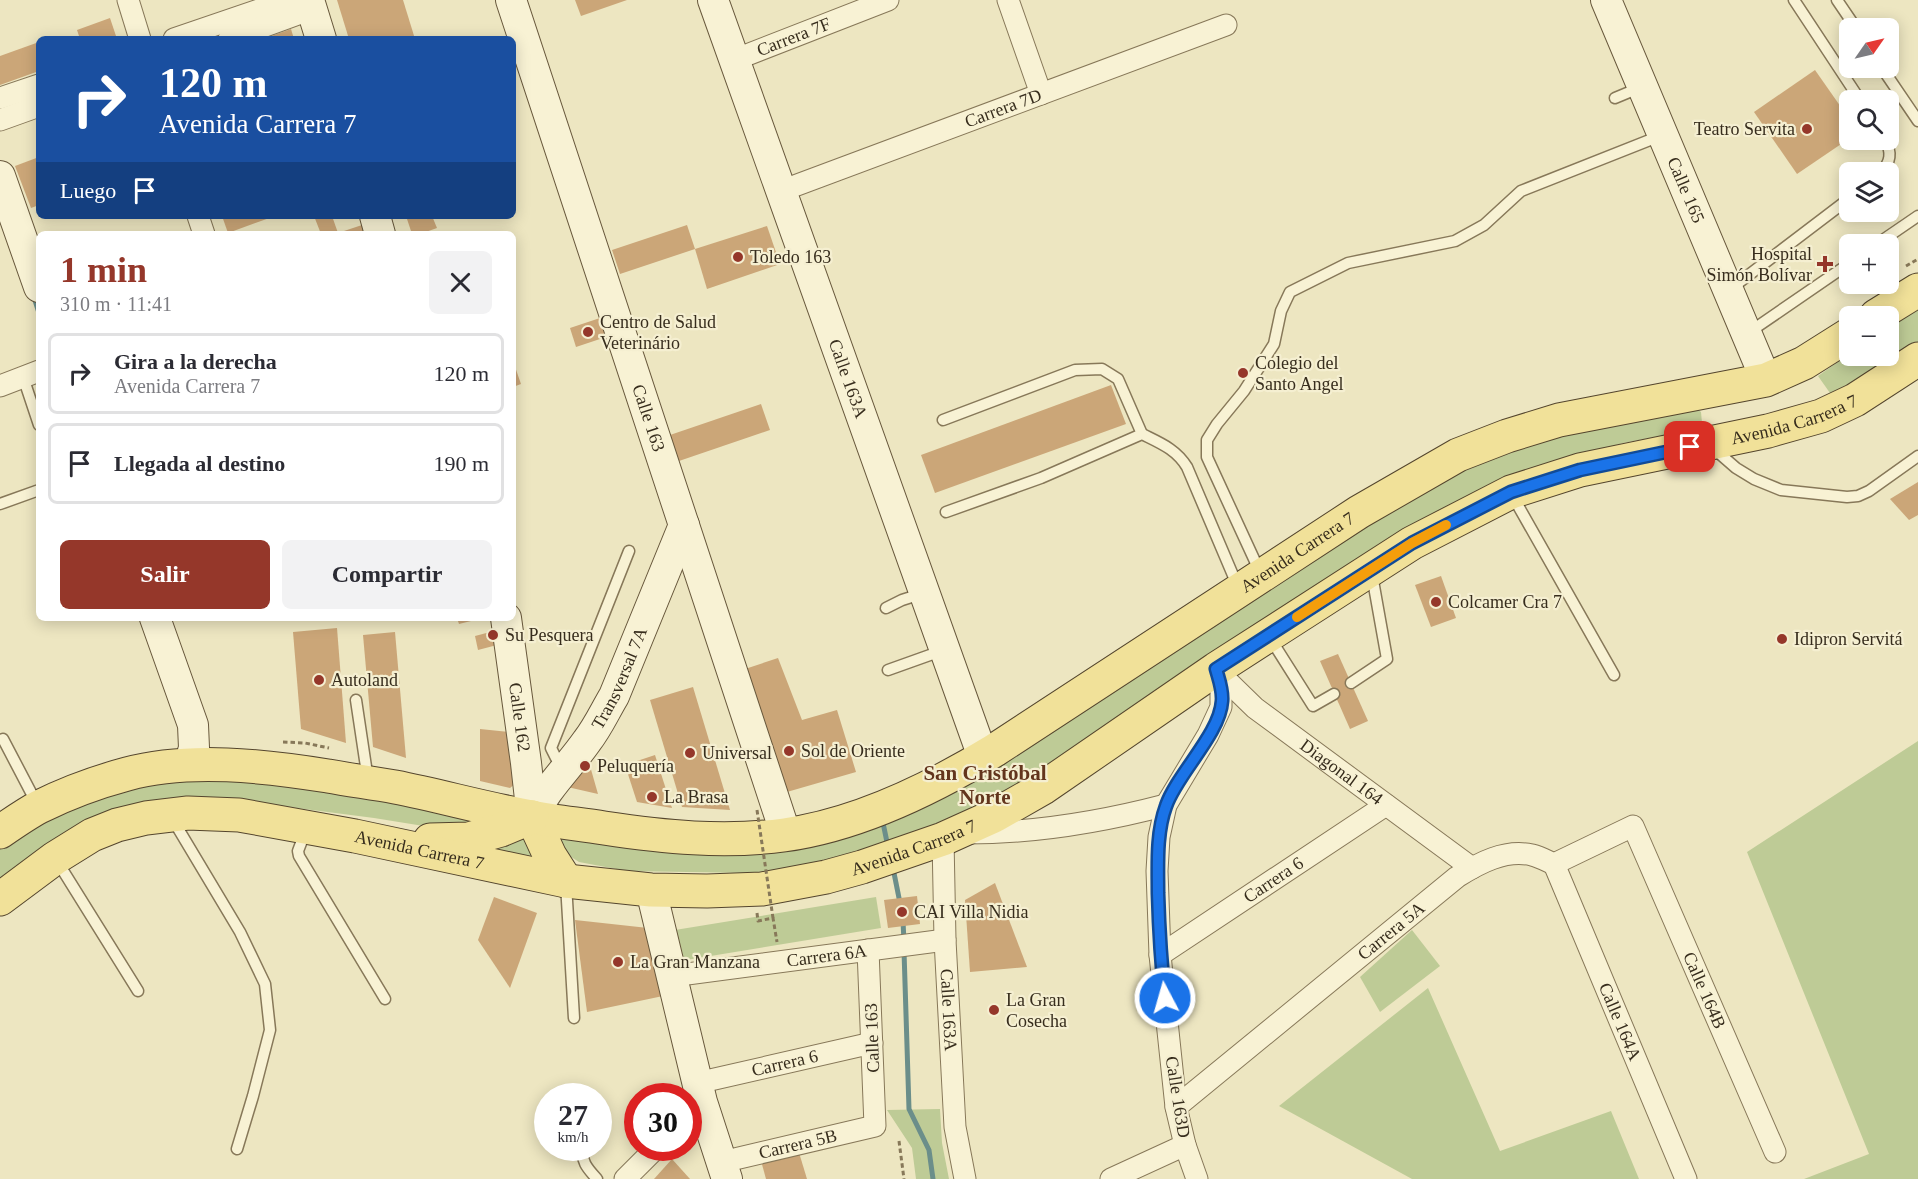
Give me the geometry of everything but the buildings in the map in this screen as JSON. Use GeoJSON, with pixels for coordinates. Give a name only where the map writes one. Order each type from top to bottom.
{"type":"FeatureCollection","features":[{"type":"Feature","properties":{"kind":"main road"},"geometry":{"type":"LineString","coordinates":[[1892,306],[1918,290]]}},
{"type":"Feature","properties":{"kind":"main road","name":"Avenida Carrera 7"},"geometry":{"type":"LineString","coordinates":[[0,832],[38,807],[76,790],[128,773],[189,765],[299,772],[369,783],[532,817],[666,837],[715,840],[786,835],[838,823],[944,779],[983,757],[1359,512],[1458,455],[1507,436],[1559,420],[1766,380],[1804,363],[1839,341]]}},
{"type":"Feature","properties":{"kind":"main road","name":"Avenida Carrera 7"},"geometry":{"type":"LineString","coordinates":[[0,899],[55,858],[92,835],[117,825],[146,818],[188,813],[239,815],[307,826],[566,881],[651,890],[762,889],[826,877],[862,867],[951,836],[994,816],[1043,788],[1216,669],[1412,543],[1511,492],[1580,470],[1768,431],[1821,416],[1855,400],[1918,359]]}},
{"type":"Feature","properties":{"kind":"main road"},"geometry":{"type":"LineString","coordinates":[[1766,380],[1788,403],[1821,416]]}},
{"type":"Feature","properties":{"kind":"main road"},"geometry":{"type":"LineString","coordinates":[[1708,444],[1724,435],[1751,413],[1764,393],[1766,380]]}},
{"type":"Feature","properties":{"kind":"main road"},"geometry":{"type":"LineString","coordinates":[[1700,394],[1712,402],[1719,417],[1715,435],[1708,444]]}},
{"type":"Feature","properties":{"kind":"main road"},"geometry":{"type":"LineString","coordinates":[[369,839],[444,841],[469,839],[501,830],[532,817],[550,856],[566,881]]}},
{"type":"Feature","properties":{"kind":"street"},"geometry":{"type":"LineString","coordinates":[[128,0],[139,36]]}},
{"type":"Feature","properties":{"kind":"street","name":"Calle 163"},"geometry":{"type":"LineString","coordinates":[[511,0],[786,835]]}},
{"type":"Feature","properties":{"kind":"street","name":"Calle 163A"},"geometry":{"type":"LineString","coordinates":[[713,0],[983,757]]}},
{"type":"Feature","properties":{"kind":"street","name":"Carrera 7F"},"geometry":{"type":"LineString","coordinates":[[734,60],[888,0]]}},
{"type":"Feature","properties":{"kind":"street"},"geometry":{"type":"LineString","coordinates":[[1008,0],[1041,94]]}},
{"type":"Feature","properties":{"kind":"street","name":"Calle 165"},"geometry":{"type":"LineString","coordinates":[[1606,0],[1766,380]]}},
{"type":"Feature","properties":{"kind":"street"},"geometry":{"type":"LineString","coordinates":[[185,36],[303,3]]}},
{"type":"Feature","properties":{"kind":"street"},"geometry":{"type":"LineString","coordinates":[[235,36],[303,3]]}},
{"type":"Feature","properties":{"kind":"street"},"geometry":{"type":"LineString","coordinates":[[303,3],[320,36]]}},
{"type":"Feature","properties":{"kind":"street","name":"Carrera 7D"},"geometry":{"type":"LineString","coordinates":[[781,191],[1226,25]]}},
{"type":"Feature","properties":{"kind":"street"},"geometry":{"type":"LineString","coordinates":[[0,99],[36,86]]}},
{"type":"Feature","properties":{"kind":"street"},"geometry":{"type":"LineString","coordinates":[[0,120],[36,107]]}},
{"type":"Feature","properties":{"kind":"street"},"geometry":{"type":"LineString","coordinates":[[0,176],[36,278]]}},
{"type":"Feature","properties":{"kind":"street"},"geometry":{"type":"LineString","coordinates":[[0,386],[31,374]]}},
{"type":"Feature","properties":{"kind":"street","name":"Transversal 7A"},"geometry":{"type":"LineString","coordinates":[[532,817],[547,790],[593,733],[614,696],[684,525]]}},
{"type":"Feature","properties":{"kind":"street"},"geometry":{"type":"LineString","coordinates":[[156,621],[193,725],[194,748],[189,765]]}},
{"type":"Feature","properties":{"kind":"street","name":"Calle 162"},"geometry":{"type":"LineString","coordinates":[[506,621],[532,817]]}},
{"type":"Feature","properties":{"kind":"street","name":"Diagonal 164"},"geometry":{"type":"LineString","coordinates":[[1216,669],[1255,708],[1472,868]]}},
{"type":"Feature","properties":{"kind":"street","name":"Calle 163D"},"geometry":{"type":"LineString","coordinates":[[1197,1179],[1185,1145],[1176,1107],[1160,955],[1159,837],[1166,805],[1208,735],[1221,707],[1221,689],[1216,669]]}},
{"type":"Feature","properties":{"kind":"street"},"geometry":{"type":"LineString","coordinates":[[951,836],[1048,829],[1114,818],[1166,805]]}},
{"type":"Feature","properties":{"kind":"street","name":"Carrera 6"},"geometry":{"type":"LineString","coordinates":[[1160,955],[1386,805]]}},
{"type":"Feature","properties":{"kind":"street","name":"Calle 164B"},"geometry":{"type":"LineString","coordinates":[[1554,864],[1633,826],[1775,1152]]}},
{"type":"Feature","properties":{"kind":"street","name":"Calle 163A"},"geometry":{"type":"LineString","coordinates":[[951,836],[945,940],[955,1127],[964,1179]]}},
{"type":"Feature","properties":{"kind":"street","name":"Carrera 5A"},"geometry":{"type":"LineString","coordinates":[[1176,1107],[1472,868],[1493,858],[1513,854],[1532,855],[1554,864]]}},
{"type":"Feature","properties":{"kind":"street","name":"Calle 164A"},"geometry":{"type":"LineString","coordinates":[[1554,864],[1686,1179]]}},
{"type":"Feature","properties":{"kind":"street"},"geometry":{"type":"LineString","coordinates":[[651,890],[672,976],[693,1083]]}},
{"type":"Feature","properties":{"kind":"street","name":"Carrera 6A"},"geometry":{"type":"LineString","coordinates":[[672,976],[945,940]]}},
{"type":"Feature","properties":{"kind":"street","name":"Calle 163"},"geometry":{"type":"LineString","coordinates":[[868,950],[875,1126]]}},
{"type":"Feature","properties":{"kind":"street","name":"Carrera 6"},"geometry":{"type":"LineString","coordinates":[[702,1098],[872,1043]]}},
{"type":"Feature","properties":{"kind":"street"},"geometry":{"type":"LineString","coordinates":[[702,1115],[724,1171]]}},
{"type":"Feature","properties":{"kind":"street","name":"Carrera 5B"},"geometry":{"type":"LineString","coordinates":[[724,1171],[875,1126]]}},
{"type":"Feature","properties":{"kind":"street"},"geometry":{"type":"LineString","coordinates":[[1112,1179],[1185,1145]]}},
{"type":"Feature","properties":{"kind":"street"},"geometry":{"type":"LineString","coordinates":[[625,1179],[643,1161]]}},
{"type":"Feature","properties":{"kind":"lane"},"geometry":{"type":"LineString","coordinates":[[1794,0],[1853,90]]}},
{"type":"Feature","properties":{"kind":"lane"},"geometry":{"type":"LineString","coordinates":[[1837,0],[1849,18]]}},
{"type":"Feature","properties":{"kind":"lane"},"geometry":{"type":"LineString","coordinates":[[1889,78],[1918,121]]}},
{"type":"Feature","properties":{"kind":"lane"},"geometry":{"type":"LineString","coordinates":[[1615,99],[1642,86]]}},
{"type":"Feature","properties":{"kind":"lane"},"geometry":{"type":"LineString","coordinates":[[1251,583],[1207,457],[1207,440],[1244,391],[1275,344],[1281,311],[1290,292],[1348,263],[1455,241],[1484,225],[1521,191],[1663,134]]}},
{"type":"Feature","properties":{"kind":"lane"},"geometry":{"type":"LineString","coordinates":[[1728,290],[1839,207]]}},
{"type":"Feature","properties":{"kind":"lane"},"geometry":{"type":"LineString","coordinates":[[1892,234],[1918,216]]}},
{"type":"Feature","properties":{"kind":"lane"},"geometry":{"type":"LineString","coordinates":[[1747,334],[1839,271]]}},
{"type":"Feature","properties":{"kind":"lane"},"geometry":{"type":"LineString","coordinates":[[943,420],[1075,370],[1102,369],[1119,379],[1142,434],[1170,448],[1180,456],[1251,583]]}},
{"type":"Feature","properties":{"kind":"lane"},"geometry":{"type":"LineString","coordinates":[[31,374],[36,406]]}},
{"type":"Feature","properties":{"kind":"lane"},"geometry":{"type":"LineString","coordinates":[[946,512],[1041,478],[1142,434]]}},
{"type":"Feature","properties":{"kind":"lane"},"geometry":{"type":"LineString","coordinates":[[1708,444],[1736,468],[1754,479],[1781,490],[1847,496],[1858,496],[1869,491],[1918,456]]}},
{"type":"Feature","properties":{"kind":"lane"},"geometry":{"type":"LineString","coordinates":[[0,504],[36,491]]}},
{"type":"Feature","properties":{"kind":"lane"},"geometry":{"type":"LineString","coordinates":[[1511,492],[1614,675]]}},
{"type":"Feature","properties":{"kind":"lane"},"geometry":{"type":"LineString","coordinates":[[566,766],[556,758],[551,748],[629,551]]}},
{"type":"Feature","properties":{"kind":"lane"},"geometry":{"type":"LineString","coordinates":[[1351,683],[1387,659],[1371,569]]}},
{"type":"Feature","properties":{"kind":"lane"},"geometry":{"type":"LineString","coordinates":[[886,608],[924,593]]}},
{"type":"Feature","properties":{"kind":"lane"},"geometry":{"type":"LineString","coordinates":[[1268,635],[1313,706],[1334,694]]}},
{"type":"Feature","properties":{"kind":"lane"},"geometry":{"type":"LineString","coordinates":[[888,670],[945,650]]}},
{"type":"Feature","properties":{"kind":"lane"},"geometry":{"type":"LineString","coordinates":[[356,700],[369,783]]}},
{"type":"Feature","properties":{"kind":"lane"},"geometry":{"type":"LineString","coordinates":[[3,739],[28,783],[38,807]]}},
{"type":"Feature","properties":{"kind":"lane"},"geometry":{"type":"LineString","coordinates":[[169,815],[240,932],[265,984],[270,1030],[254,1096],[237,1149]]}},
{"type":"Feature","properties":{"kind":"lane"},"geometry":{"type":"LineString","coordinates":[[307,826],[298,851],[299,856],[385,999]]}},
{"type":"Feature","properties":{"kind":"lane"},"geometry":{"type":"LineString","coordinates":[[55,858],[138,991]]}},
{"type":"Feature","properties":{"kind":"lane"},"geometry":{"type":"LineString","coordinates":[[566,881],[573,1018]]}},
{"type":"Feature","properties":{"kind":"lane"},"geometry":{"type":"LineString","coordinates":[[584,1161],[597,1179]]}},
{"type":"Feature","properties":{"kind":"path"},"geometry":{"type":"LineString","coordinates":[[757,810],[780,962]]}},
{"type":"Feature","properties":{"kind":"path"},"geometry":{"type":"LineString","coordinates":[[899,1141],[904,1179]]}},
{"type":"Feature","properties":{"kind":"green space"},"geometry":{"type":"Polygon","coordinates":[[[1918,308],[1918,342],[1899,355],[1899,321],[1918,308]]]}},
{"type":"Feature","properties":{"kind":"green space"},"geometry":{"type":"Polygon","coordinates":[[[1839,361],[1839,366],[1882,366],[1864,378],[1830,393],[1818,376],[1839,361]]]}},
{"type":"Feature","properties":{"kind":"green space"},"geometry":{"type":"Polygon","coordinates":[[[1695,407],[1701,412],[1702,423],[1687,431],[1623,443],[1572,458],[995,799],[936,825],[856,854],[794,868],[748,873],[627,871],[579,862],[562,851],[554,837],[812,842],[1249,598],[1465,468],[1513,447],[1695,407]]]}},
{"type":"Feature","properties":{"kind":"green space"},"geometry":{"type":"Polygon","coordinates":[[[1918,741],[1918,1179],[1804,1179],[1869,1154],[1747,852],[1918,741]]]}},
{"type":"Feature","properties":{"kind":"green space"},"geometry":{"type":"Polygon","coordinates":[[[200,777],[352,793],[487,821],[436,828],[228,799],[0,882],[0,846],[56,812],[127,789],[200,777]]]}},
{"type":"Feature","properties":{"kind":"green space"},"geometry":{"type":"Polygon","coordinates":[[[520,830],[538,863],[476,846],[520,830]]]}},
{"type":"Feature","properties":{"kind":"green space"},"geometry":{"type":"Polygon","coordinates":[[[876,897],[881,928],[680,961],[675,930],[876,897]]]}},
{"type":"Feature","properties":{"kind":"green space"},"geometry":{"type":"Polygon","coordinates":[[[1412,930],[1440,966],[1380,1012],[1360,977],[1412,930]]]}},
{"type":"Feature","properties":{"kind":"green space"},"geometry":{"type":"Polygon","coordinates":[[[1428,988],[1500,1151],[1611,1111],[1639,1179],[1412,1179],[1279,1106],[1428,988]]]}},
{"type":"Feature","properties":{"kind":"green space"},"geometry":{"type":"Polygon","coordinates":[[[940,1109],[942,1143],[949,1179],[916,1179],[912,1148],[887,1110],[940,1109]]]}},
{"type":"Feature","properties":{"kind":"waterway"},"geometry":{"type":"LineString","coordinates":[[33,294],[36,304]]}},
{"type":"Feature","properties":{"kind":"waterway"},"geometry":{"type":"LineString","coordinates":[[882,818],[888,847]]}},
{"type":"Feature","properties":{"kind":"waterway"},"geometry":{"type":"LineString","coordinates":[[893,868],[900,903]]}},
{"type":"Feature","properties":{"kind":"waterway"},"geometry":{"type":"LineString","coordinates":[[903,921],[904,942]]}},
{"type":"Feature","properties":{"kind":"waterway"},"geometry":{"type":"LineString","coordinates":[[904,951],[909,1109],[929,1150],[933,1179]]}},
{"type":"Feature","properties":{"kind":"slow traffic"},"geometry":{"type":"LineString","coordinates":[[1297,617],[1412,543],[1446,525]]}},
{"type":"Feature","properties":{"kind":"place","name":"Teatro Servita"},"geometry":{"type":"Point","coordinates":[1807,129]}},
{"type":"Feature","properties":{"kind":"place","name":"Toledo 163"},"geometry":{"type":"Point","coordinates":[738,257]}},
{"type":"Feature","properties":{"kind":"place","name":"Hospital Simón Bolívar"},"geometry":{"type":"Point","coordinates":[1825,264]}},
{"type":"Feature","properties":{"kind":"place","name":"Centro de Salud Veterinário"},"geometry":{"type":"Point","coordinates":[588,332]}},
{"type":"Feature","properties":{"kind":"place","name":"Colegio del Santo Angel"},"geometry":{"type":"Point","coordinates":[1243,373]}},
{"type":"Feature","properties":{"kind":"place","name":"Colcamer Cra 7"},"geometry":{"type":"Point","coordinates":[1436,602]}},
{"type":"Feature","properties":{"kind":"place","name":"Su Pesquera"},"geometry":{"type":"Point","coordinates":[493,635]}},
{"type":"Feature","properties":{"kind":"place","name":"Idipron Servitá"},"geometry":{"type":"Point","coordinates":[1782,639]}},
{"type":"Feature","properties":{"kind":"place","name":"Autoland"},"geometry":{"type":"Point","coordinates":[319,680]}},
{"type":"Feature","properties":{"kind":"place","name":"Sol de Oriente"},"geometry":{"type":"Point","coordinates":[789,751]}},
{"type":"Feature","properties":{"kind":"place","name":"Universal"},"geometry":{"type":"Point","coordinates":[690,753]}},
{"type":"Feature","properties":{"kind":"place","name":"Peluquería"},"geometry":{"type":"Point","coordinates":[585,766]}},
{"type":"Feature","properties":{"kind":"place","name":"La Brasa"},"geometry":{"type":"Point","coordinates":[652,797]}},
{"type":"Feature","properties":{"kind":"place","name":"CAI Villa Nidia"},"geometry":{"type":"Point","coordinates":[902,912]}},
{"type":"Feature","properties":{"kind":"place","name":"La Gran Manzana"},"geometry":{"type":"Point","coordinates":[618,962]}},
{"type":"Feature","properties":{"kind":"place","name":"La Gran Cosecha"},"geometry":{"type":"Point","coordinates":[994,1010]}},
{"type":"Feature","properties":{"kind":"district","name":"San Cristóbal Norte"},"geometry":{"type":"Point","coordinates":[985,785]}},
{"type":"Feature","properties":{"kind":"route"},"geometry":{"type":"LineString","coordinates":[[1165,998],[1160,955],[1159,837],[1166,805],[1208,735],[1221,707],[1221,689],[1216,669],[1412,543],[1511,492],[1580,470],[1690,447]]}}]}
